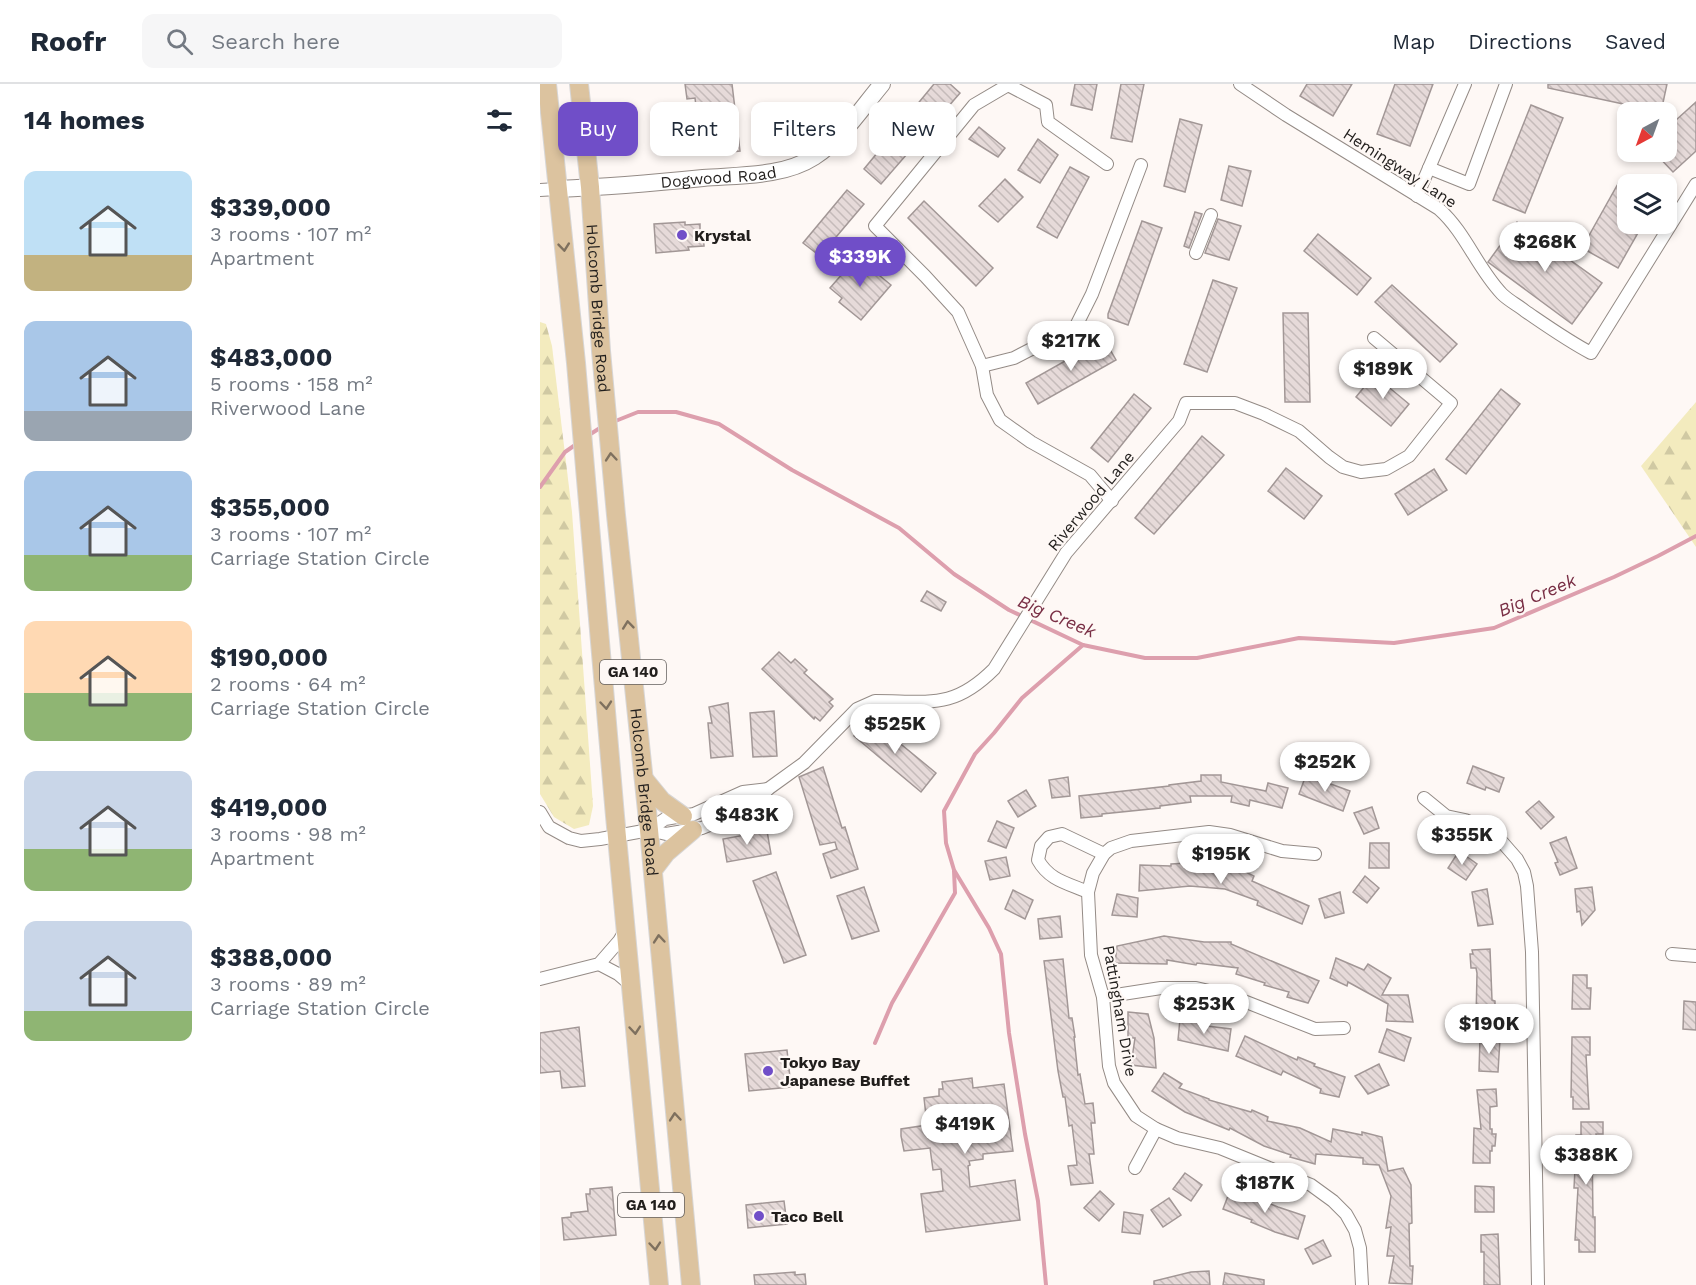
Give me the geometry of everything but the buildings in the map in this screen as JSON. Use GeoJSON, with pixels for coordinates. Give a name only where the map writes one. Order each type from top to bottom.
{"type":"FeatureCollection","features":[{"type":"Feature","properties":{"kind":"main road","name":"Holcomb Bridge Road"},"geometry":{"type":"LineString","coordinates":[[547,84],[554,150],[549,189],[576,363],[659,1285]]}},
{"type":"Feature","properties":{"kind":"main road","name":"Holcomb Bridge Road"},"geometry":{"type":"LineString","coordinates":[[579,84],[590,188],[601,351],[616,515],[653,870],[691,1285]]}},
{"type":"Feature","properties":{"kind":"main road"},"geometry":{"type":"LineString","coordinates":[[540,171],[554,150]]}},
{"type":"Feature","properties":{"kind":"main road"},"geometry":{"type":"LineString","coordinates":[[644,779],[662,801],[688,823],[653,870]]}},
{"type":"Feature","properties":{"kind":"street","name":"Dogwood Road"},"geometry":{"type":"LineString","coordinates":[[549,189],[590,188],[763,173],[796,166],[812,159],[837,138],[882,84]]}},
{"type":"Feature","properties":{"kind":"street","name":"Hemingway Lane"},"geometry":{"type":"LineString","coordinates":[[1240,84],[1439,209],[1453,221],[1464,236],[1475,259],[1503,295],[1566,339],[1591,353],[1696,184]]}},
{"type":"Feature","properties":{"kind":"street"},"geometry":{"type":"LineString","coordinates":[[1417,196],[1465,84]]}},
{"type":"Feature","properties":{"kind":"street"},"geometry":{"type":"LineString","coordinates":[[1429,168],[1469,184],[1506,84]]}},
{"type":"Feature","properties":{"kind":"street"},"geometry":{"type":"LineString","coordinates":[[1107,164],[1048,122],[1046,105],[1008,85],[974,105],[875,226],[958,312],[982,366],[987,395],[1000,420],[1031,442],[1090,475],[1112,501]]}},
{"type":"Feature","properties":{"kind":"street"},"geometry":{"type":"LineString","coordinates":[[982,366],[1014,358],[1076,326],[1092,294],[1141,165]]}},
{"type":"Feature","properties":{"kind":"street"},"geometry":{"type":"LineString","coordinates":[[1196,252],[1211,215]]}},
{"type":"Feature","properties":{"kind":"street","name":"Riverwood Lane"},"geometry":{"type":"LineString","coordinates":[[688,823],[719,822],[749,809],[768,789],[804,763],[856,709],[875,701],[938,702],[953,698],[979,684],[994,669],[1066,553],[1179,421],[1186,403],[1235,403],[1264,414],[1299,431],[1343,467],[1361,472],[1386,469],[1409,456],[1451,403],[1374,338]]}},
{"type":"Feature","properties":{"kind":"street","name":"Riverwood Lane"},"geometry":{"type":"LineString","coordinates":[[540,812],[549,827],[568,838],[581,841],[649,830],[666,834],[688,823],[704,810],[743,792],[768,789]]}},
{"type":"Feature","properties":{"kind":"street"},"geometry":{"type":"LineString","coordinates":[[1424,798],[1446,816],[1465,820],[1485,829],[1503,843],[1517,859],[1524,872],[1532,952],[1538,1285]]}},
{"type":"Feature","properties":{"kind":"street"},"geometry":{"type":"LineString","coordinates":[[1088,892],[1044,872],[1038,860],[1041,846],[1048,837],[1062,834],[1104,854],[1111,848],[1131,841],[1209,831],[1282,851],[1315,854]]}},
{"type":"Feature","properties":{"kind":"street","name":"Pattingham Drive"},"geometry":{"type":"LineString","coordinates":[[1104,854],[1093,873],[1088,892],[1091,954],[1102,997],[1109,1066],[1114,1083],[1136,1116],[1156,1129],[1177,1138],[1220,1148],[1311,1185],[1333,1201],[1346,1214],[1355,1230],[1360,1248],[1362,1285]]}},
{"type":"Feature","properties":{"kind":"street"},"geometry":{"type":"LineString","coordinates":[[540,979],[599,964],[626,930]]}},
{"type":"Feature","properties":{"kind":"street"},"geometry":{"type":"LineString","coordinates":[[1672,954],[1696,956]]}},
{"type":"Feature","properties":{"kind":"street"},"geometry":{"type":"LineString","coordinates":[[599,964],[618,974],[632,986]]}},
{"type":"Feature","properties":{"kind":"street"},"geometry":{"type":"LineString","coordinates":[[1102,997],[1142,990],[1196,988],[1231,996],[1315,1029],[1344,1028]]}},
{"type":"Feature","properties":{"kind":"street"},"geometry":{"type":"LineString","coordinates":[[1136,1168],[1156,1129]]}},
{"type":"Feature","properties":{"kind":"green space"},"geometry":{"type":"Polygon","coordinates":[[[540,322],[546,324],[552,346],[572,512],[593,806],[589,825],[574,829],[554,817],[540,794],[540,322]]]}},
{"type":"Feature","properties":{"kind":"green space"},"geometry":{"type":"Polygon","coordinates":[[[1696,402],[1696,547],[1641,466],[1696,402]]]}},
{"type":"Feature","properties":{"kind":"waterway","name":"Big Creek"},"geometry":{"type":"LineString","coordinates":[[613,422],[638,412],[676,412],[719,424],[792,470],[899,528],[954,574],[1009,610],[1083,645],[1145,658],[1197,658],[1299,638],[1394,643],[1494,628],[1614,577],[1696,536]]}},
{"type":"Feature","properties":{"kind":"waterway","name":"Big Creek"},"geometry":{"type":"LineString","coordinates":[[589,435],[603,426]]}},
{"type":"Feature","properties":{"kind":"waterway","name":"Big Creek"},"geometry":{"type":"LineString","coordinates":[[540,487],[565,452],[578,443]]}},
{"type":"Feature","properties":{"kind":"waterway"},"geometry":{"type":"LineString","coordinates":[[1046,1285],[1038,1201],[1009,1033],[1001,954],[989,928],[954,870],[946,843],[944,811],[975,754],[1022,698],[1083,645]]}},
{"type":"Feature","properties":{"kind":"waterway"},"geometry":{"type":"LineString","coordinates":[[875,1043],[892,1003],[955,893],[954,871]]}},
{"type":"Feature","properties":{"kind":"place","name":"Krystal"},"geometry":{"type":"Point","coordinates":[682,235]}},
{"type":"Feature","properties":{"kind":"place","name":"Tokyo Bay Japanese Buffet"},"geometry":{"type":"Point","coordinates":[768,1071]}},
{"type":"Feature","properties":{"kind":"place","name":"Taco Bell"},"geometry":{"type":"Point","coordinates":[759,1216]}}]}
